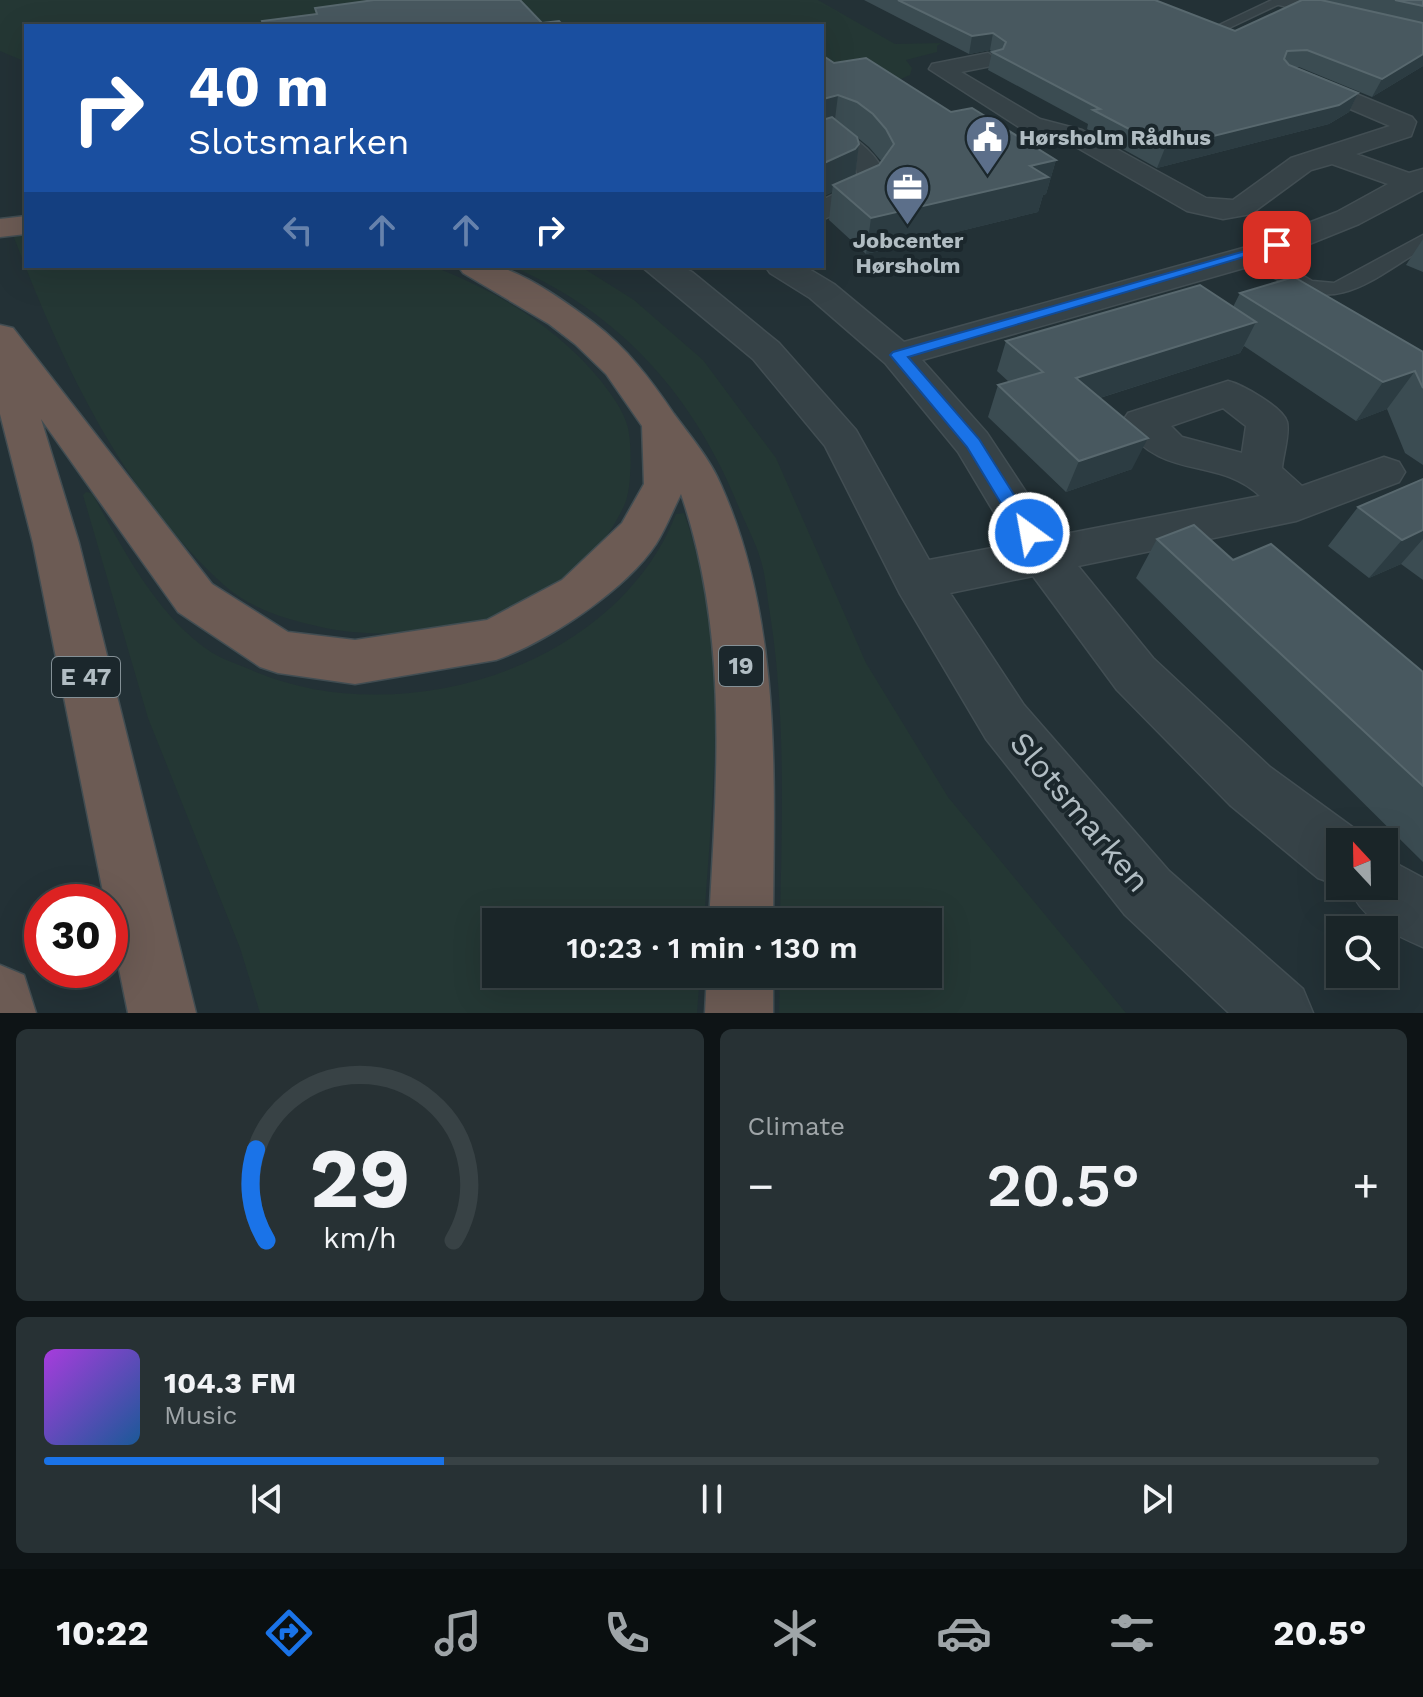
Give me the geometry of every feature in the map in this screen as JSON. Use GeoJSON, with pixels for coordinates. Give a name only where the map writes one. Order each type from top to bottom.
{"type":"FeatureCollection","features":[{"type":"Feature","properties":{"kind":"highway"},"geometry":{"type":"LineString","coordinates":[[0,228],[24,225]]}},
{"type":"Feature","properties":{"kind":"highway","name":"19"},"geometry":{"type":"LineString","coordinates":[[478,268],[533,297],[588,336],[629,374],[699,482],[720,536],[732,596],[747,710],[741,908]]}},
{"type":"Feature","properties":{"kind":"highway"},"geometry":{"type":"LineString","coordinates":[[0,336],[195,598],[278,652],[355,662],[496,639],[579,593],[638,535],[665,484],[662,425]]}},
{"type":"Feature","properties":{"kind":"highway","name":"E 47"},"geometry":{"type":"LineString","coordinates":[[0,343],[56,543],[162,1013]]}},
{"type":"Feature","properties":{"kind":"highway"},"geometry":{"type":"LineString","coordinates":[[739,1013],[740,988]]}},
{"type":"Feature","properties":{"kind":"highway"},"geometry":{"type":"LineString","coordinates":[[0,999],[2,1013]]}},
{"type":"Feature","properties":{"kind":"street"},"geometry":{"type":"LineString","coordinates":[[1282,0],[1423,34]]}},
{"type":"Feature","properties":{"kind":"street"},"geometry":{"type":"LineString","coordinates":[[988,60],[940,69],[1031,124],[1073,135],[1197,205],[1223,210],[1241,208],[1301,164],[1402,131],[1403,122],[1290,75]]}},
{"type":"Feature","properties":{"kind":"street"},"geometry":{"type":"LineString","coordinates":[[824,210],[863,191],[872,179],[869,166],[826,132]]}},
{"type":"Feature","properties":{"kind":"street"},"geometry":{"type":"LineString","coordinates":[[1333,155],[1418,181]]}},
{"type":"Feature","properties":{"kind":"street"},"geometry":{"type":"LineString","coordinates":[[898,355],[1254,255],[1348,218],[1418,181]]}},
{"type":"Feature","properties":{"kind":"street"},"geometry":{"type":"LineString","coordinates":[[784,268],[822,291],[898,355],[973,443],[1043,555],[1135,674],[1250,786],[1326,845]]}},
{"type":"Feature","properties":{"kind":"street","name":"Slotsmarken"},"geometry":{"type":"LineString","coordinates":[[682,270],[766,351],[842,440],[917,581],[1005,722],[1147,893],[1279,1013]]}},
{"type":"Feature","properties":{"kind":"street"},"geometry":{"type":"LineString","coordinates":[[1260,472],[1296,505]]}},
{"type":"Feature","properties":{"kind":"street"},"geometry":{"type":"LineString","coordinates":[[917,581],[1296,505],[1384,472]]}},
{"type":"Feature","properties":{"kind":"street"},"geometry":{"type":"LineString","coordinates":[[1398,899],[1423,915]]}},
{"type":"Feature","properties":{"kind":"lane"},"geometry":{"type":"LineString","coordinates":[[1223,26],[1282,0]]}},
{"type":"Feature","properties":{"kind":"lane"},"geometry":{"type":"LineString","coordinates":[[1254,255],[1298,283],[1325,292],[1339,289],[1423,241]]}},
{"type":"Feature","properties":{"kind":"green space"},"geometry":{"type":"Polygon","coordinates":[[[0,0],[818,0],[895,44],[941,43],[937,46],[937,52],[906,60],[912,68],[910,75],[901,79],[824,82],[824,24],[24,24],[24,61],[0,51],[0,0]]]}},
{"type":"Feature","properties":{"kind":"green space"},"geometry":{"type":"Polygon","coordinates":[[[24,233],[24,263],[13,235],[24,233]]]}},
{"type":"Feature","properties":{"kind":"green space"},"geometry":{"type":"Polygon","coordinates":[[[26,268],[437,268],[480,287],[524,312],[565,343],[601,381],[624,415],[628,428],[631,456],[627,499],[604,540],[577,570],[529,605],[491,620],[444,630],[394,634],[325,628],[285,618],[248,602],[225,586],[155,510],[98,423],[74,378],[26,268]]]}},
{"type":"Feature","properties":{"kind":"green space"},"geometry":{"type":"Polygon","coordinates":[[[515,268],[583,268],[634,300],[703,360],[776,458],[866,663],[948,797],[1126,1013],[779,1013],[780,988],[942,988],[942,908],[780,908],[782,768],[779,691],[761,561],[722,470],[678,397],[651,364],[588,309],[515,268]]]}},
{"type":"Feature","properties":{"kind":"green space"},"geometry":{"type":"Polygon","coordinates":[[[92,493],[142,580],[157,600],[191,637],[211,652],[249,669],[307,688],[369,695],[433,690],[495,675],[553,649],[604,613],[646,568],[676,514],[684,513],[699,563],[713,664],[714,767],[705,908],[482,908],[482,988],[699,988],[697,1013],[260,1013],[240,948],[148,718],[83,495],[92,493]]]}},
{"type":"Feature","properties":{"kind":"building"},"geometry":{"type":"Polygon","coordinates":[[[374,0],[520,0],[542,23],[559,21],[562,24],[263,24],[262,21],[317,14],[315,8],[374,0]]]}},
{"type":"Feature","properties":{"kind":"building"},"geometry":{"type":"Polygon","coordinates":[[[898,0],[1155,0],[1235,31],[1302,0],[1321,0],[1423,23],[1423,54],[1382,79],[1307,50],[1287,51],[1284,59],[1289,65],[1358,93],[1339,105],[1165,148],[1093,110],[1100,109],[992,52],[1003,49],[1006,42],[993,33],[972,36],[898,0]]]}},
{"type":"Feature","properties":{"kind":"building"},"geometry":{"type":"Polygon","coordinates":[[[1395,0],[1423,0],[1423,6],[1395,0]]]}},
{"type":"Feature","properties":{"kind":"building"},"geometry":{"type":"Polygon","coordinates":[[[824,56],[834,63],[866,58],[951,112],[972,108],[1056,160],[1030,166],[1048,177],[871,218],[833,185],[879,165],[894,144],[873,114],[857,102],[838,95],[824,99],[824,56]]]}},
{"type":"Feature","properties":{"kind":"building"},"geometry":{"type":"Polygon","coordinates":[[[832,117],[857,137],[859,144],[855,149],[824,163],[824,118],[832,117]]]}},
{"type":"Feature","properties":{"kind":"building"},"geometry":{"type":"Polygon","coordinates":[[[1294,277],[1423,352],[1423,388],[1415,371],[1383,382],[1240,293],[1294,277]]]}},
{"type":"Feature","properties":{"kind":"building"},"geometry":{"type":"Polygon","coordinates":[[[1200,285],[1256,322],[1076,378],[1148,438],[1079,461],[998,385],[1043,372],[1006,341],[1200,285]]]}},
{"type":"Feature","properties":{"kind":"building"},"geometry":{"type":"Polygon","coordinates":[[[1423,479],[1423,530],[1402,540],[1358,507],[1423,479]]]}},
{"type":"Feature","properties":{"kind":"building"},"geometry":{"type":"Polygon","coordinates":[[[1194,525],[1233,560],[1271,544],[1423,672],[1423,786],[1157,539],[1194,525]]]}},
{"type":"Feature","properties":{"kind":"place","name":"Hørsholm Rådhus"},"geometry":{"type":"Point","coordinates":[988,176]}},
{"type":"Feature","properties":{"kind":"place","name":"Jobcenter Hørsholm"},"geometry":{"type":"Point","coordinates":[908,226]}},
{"type":"Feature","properties":{"kind":"route"},"geometry":{"type":"LineString","coordinates":[[1029,533],[973,443],[898,355],[1254,255],[1277,245]]}}]}
